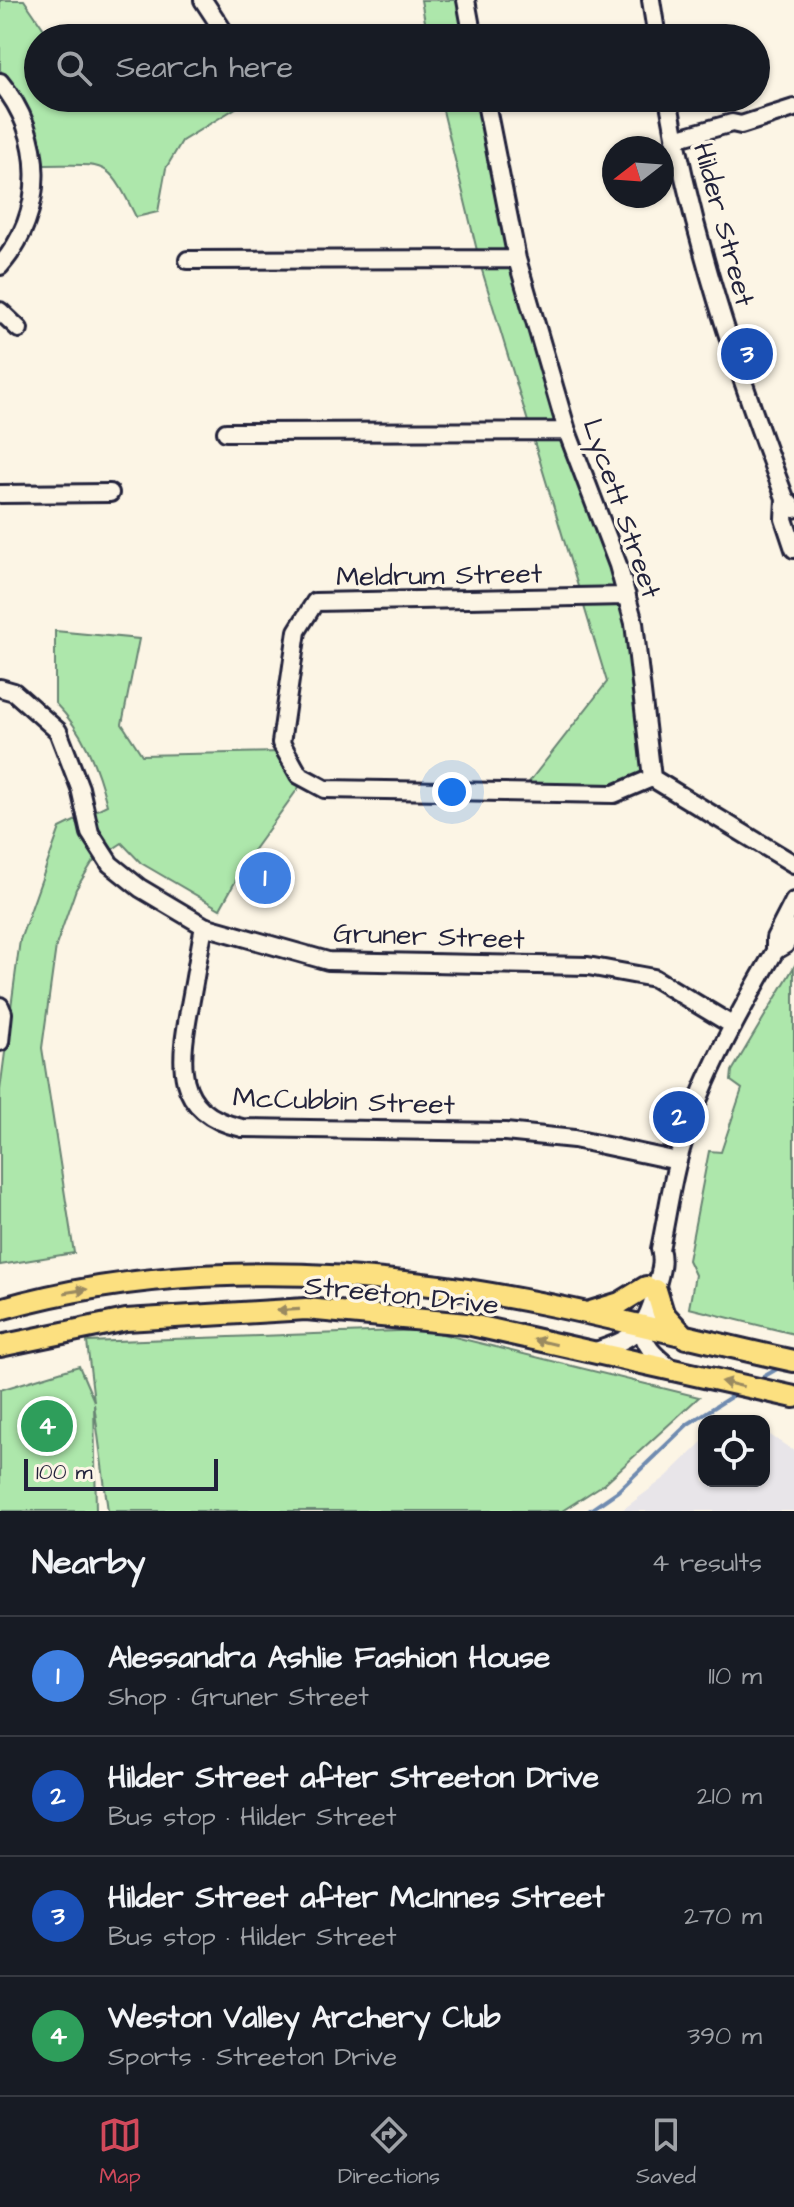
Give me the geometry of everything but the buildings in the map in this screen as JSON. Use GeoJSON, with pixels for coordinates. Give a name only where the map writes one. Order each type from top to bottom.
{"type":"FeatureCollection","features":[{"type":"Feature","properties":{"kind":"main road","name":"Streeton Drive"},"geometry":{"type":"LineString","coordinates":[[0,1309],[50,1295],[127,1282],[284,1274],[414,1283],[583,1314],[794,1361]]}},
{"type":"Feature","properties":{"kind":"main road"},"geometry":{"type":"LineString","coordinates":[[583,1314],[620,1303],[651,1288],[663,1313],[686,1338]]}},
{"type":"Feature","properties":{"kind":"main road","name":"Streeton Drive"},"geometry":{"type":"LineString","coordinates":[[0,1346],[126,1320],[306,1309],[467,1324],[794,1397]]}},
{"type":"Feature","properties":{"kind":"street"},"geometry":{"type":"LineString","coordinates":[[203,0],[219,24]]}},
{"type":"Feature","properties":{"kind":"street"},"geometry":{"type":"LineString","coordinates":[[466,0],[470,24]]}},
{"type":"Feature","properties":{"kind":"street"},"geometry":{"type":"LineString","coordinates":[[651,0],[655,24]]}},
{"type":"Feature","properties":{"kind":"street"},"geometry":{"type":"LineString","coordinates":[[0,82],[14,99],[31,133],[36,171],[30,216],[14,249],[0,266]]}},
{"type":"Feature","properties":{"kind":"street"},"geometry":{"type":"LineString","coordinates":[[676,146],[732,123],[741,125],[794,108]]}},
{"type":"Feature","properties":{"kind":"street","name":"Lycett Street"},"geometry":{"type":"LineString","coordinates":[[488,112],[517,259],[567,431],[634,623],[652,778]]}},
{"type":"Feature","properties":{"kind":"street","name":"Hilder Street"},"geometry":{"type":"LineString","coordinates":[[670,112],[688,201],[740,379],[790,504],[784,519],[794,549]]}},
{"type":"Feature","properties":{"kind":"street"},"geometry":{"type":"LineString","coordinates":[[188,260],[517,259]]}},
{"type":"Feature","properties":{"kind":"street"},"geometry":{"type":"LineString","coordinates":[[0,311],[19,329]]}},
{"type":"Feature","properties":{"kind":"street"},"geometry":{"type":"LineString","coordinates":[[226,432],[567,431]]}},
{"type":"Feature","properties":{"kind":"street"},"geometry":{"type":"LineString","coordinates":[[0,494],[110,493]]}},
{"type":"Feature","properties":{"kind":"street","name":"Meldrum Street"},"geometry":{"type":"LineString","coordinates":[[627,596],[315,602],[297,631],[281,743],[299,775],[325,789],[614,794],[652,778]]}},
{"type":"Feature","properties":{"kind":"street","name":"Gruner Street"},"geometry":{"type":"LineString","coordinates":[[0,688],[14,692],[58,731],[80,788],[90,833],[110,864],[140,888],[204,926],[328,961],[601,968],[654,978],[732,1025]]}},
{"type":"Feature","properties":{"kind":"street"},"geometry":{"type":"LineString","coordinates":[[652,778],[794,864]]}},
{"type":"Feature","properties":{"kind":"street"},"geometry":{"type":"LineString","coordinates":[[775,951],[775,938],[794,901]]}},
{"type":"Feature","properties":{"kind":"street","name":"McCubbin Street"},"geometry":{"type":"LineString","coordinates":[[204,926],[181,1069],[188,1092],[218,1121],[242,1128],[505,1132],[574,1139],[678,1161]]}},
{"type":"Feature","properties":{"kind":"street"},"geometry":{"type":"LineString","coordinates":[[677,1373],[648,1348],[641,1328],[651,1288],[654,1254],[660,1249],[678,1161],[732,1025],[775,951],[785,945],[794,929]]}},
{"type":"Feature","properties":{"kind":"street"},"geometry":{"type":"LineString","coordinates":[[0,1006],[3,1013],[0,1042]]}},
{"type":"Feature","properties":{"kind":"street"},"geometry":{"type":"LineString","coordinates":[[591,1352],[622,1343],[641,1328]]}},
{"type":"Feature","properties":{"kind":"shaded area"},"geometry":{"type":"Polygon","coordinates":[[[770,1435],[794,1451],[794,1511],[621,1511],[666,1477],[698,1446],[698,1487],[770,1487],[770,1435]]]}},
{"type":"Feature","properties":{"kind":"green space"},"geometry":{"type":"Polygon","coordinates":[[[0,0],[24,0],[40,24],[24,24],[24,101],[0,70],[0,0]]]}},
{"type":"Feature","properties":{"kind":"green space"},"geometry":{"type":"Polygon","coordinates":[[[421,0],[467,0],[470,24],[425,24],[421,0]]]}},
{"type":"Feature","properties":{"kind":"green space"},"geometry":{"type":"Polygon","coordinates":[[[29,112],[229,112],[182,141],[166,168],[158,212],[136,217],[118,184],[103,169],[81,165],[44,165],[29,112]]]}},
{"type":"Feature","properties":{"kind":"green space"},"geometry":{"type":"Polygon","coordinates":[[[443,112],[484,112],[514,263],[626,617],[648,777],[611,787],[526,786],[607,682],[481,267],[443,112]]]}},
{"type":"Feature","properties":{"kind":"green space"},"geometry":{"type":"Polygon","coordinates":[[[55,631],[139,639],[122,724],[142,755],[280,752],[302,783],[250,855],[220,909],[141,863],[122,843],[92,863],[76,889],[56,946],[42,1048],[74,1253],[0,1265],[0,1090],[20,940],[60,828],[107,805],[88,750],[55,703],[55,631]]]}},
{"type":"Feature","properties":{"kind":"green space"},"geometry":{"type":"Polygon","coordinates":[[[794,967],[794,1334],[689,1308],[695,1275],[688,1260],[709,1151],[721,1152],[742,1089],[731,1081],[732,1071],[794,967]]]}},
{"type":"Feature","properties":{"kind":"green space"},"geometry":{"type":"Polygon","coordinates":[[[426,1330],[699,1397],[604,1484],[562,1511],[108,1511],[94,1404],[96,1511],[0,1511],[0,1390],[79,1366],[94,1401],[87,1342],[426,1330]]]}},
{"type":"Feature","properties":{"kind":"waterway"},"geometry":{"type":"LineString","coordinates":[[758,1380],[782,1366]]}},
{"type":"Feature","properties":{"kind":"waterway"},"geometry":{"type":"LineString","coordinates":[[589,1511],[618,1491],[688,1424],[737,1393]]}},
{"type":"Feature","properties":{"kind":"place","name":"Hilder Street after McInnes Street"},"geometry":{"type":"Point","coordinates":[747,354]}},
{"type":"Feature","properties":{"kind":"place","name":"Alessandra Ashlie Fashion House"},"geometry":{"type":"Point","coordinates":[265,878]}},
{"type":"Feature","properties":{"kind":"place","name":"Hilder Street after Streeton Drive"},"geometry":{"type":"Point","coordinates":[679,1117]}},
{"type":"Feature","properties":{"kind":"place","name":"Weston Valley Archery Club"},"geometry":{"type":"Point","coordinates":[47,1426]}}]}
